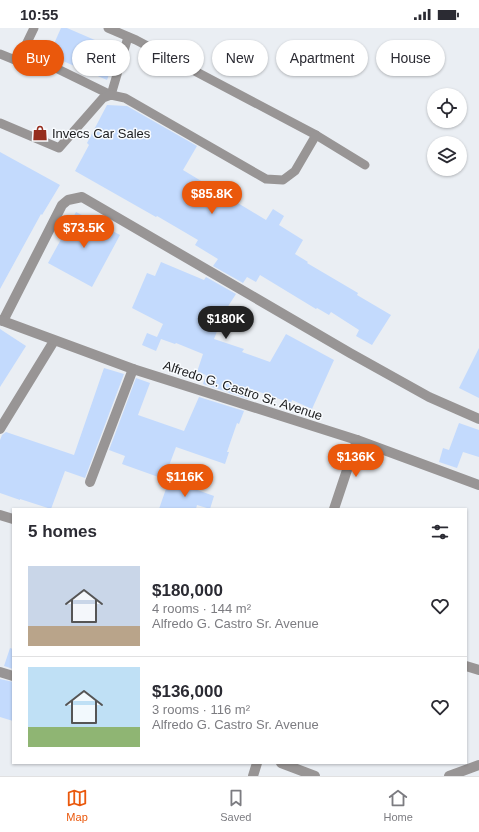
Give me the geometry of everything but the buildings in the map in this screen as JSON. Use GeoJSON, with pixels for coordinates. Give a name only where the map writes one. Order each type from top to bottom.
{"type":"FeatureCollection","features":[{"type":"Feature","properties":{"kind":"street"},"geometry":{"type":"LineString","coordinates":[[2,321],[62,205],[68,200],[82,197],[350,353],[429,397],[479,419]]}},
{"type":"Feature","properties":{"kind":"street","name":"Alfredo G. Castro Sr. Avenue"},"geometry":{"type":"LineString","coordinates":[[2,321],[133,369],[357,440],[479,484]]}},
{"type":"Feature","properties":{"kind":"street"},"geometry":{"type":"LineString","coordinates":[[0,429],[54,341]]}},
{"type":"Feature","properties":{"kind":"street"},"geometry":{"type":"LineString","coordinates":[[90,482],[133,369]]}},
{"type":"Feature","properties":{"kind":"street"},"geometry":{"type":"LineString","coordinates":[[334,508],[357,440]]}},
{"type":"Feature","properties":{"kind":"street"},"geometry":{"type":"LineString","coordinates":[[0,515],[12,519]]}},
{"type":"Feature","properties":{"kind":"street"},"geometry":{"type":"LineString","coordinates":[[467,666],[479,670]]}},
{"type":"Feature","properties":{"kind":"street"},"geometry":{"type":"LineString","coordinates":[[0,672],[12,676]]}},
{"type":"Feature","properties":{"kind":"street"},"geometry":{"type":"LineString","coordinates":[[253,776],[257,764]]}},
{"type":"Feature","properties":{"kind":"street"},"geometry":{"type":"LineString","coordinates":[[284,764],[314,776]]}},
{"type":"Feature","properties":{"kind":"street"},"geometry":{"type":"LineString","coordinates":[[449,776],[479,765]]}},
{"type":"Feature","properties":{"kind":"lane"},"geometry":{"type":"LineString","coordinates":[[28,40],[34,28]]}},
{"type":"Feature","properties":{"kind":"lane"},"geometry":{"type":"LineString","coordinates":[[108,28],[316,135],[365,166]]}},
{"type":"Feature","properties":{"kind":"lane"},"geometry":{"type":"LineString","coordinates":[[111,95],[128,37]]}},
{"type":"Feature","properties":{"kind":"lane"},"geometry":{"type":"LineString","coordinates":[[0,54],[12,59]]}},
{"type":"Feature","properties":{"kind":"lane"},"geometry":{"type":"LineString","coordinates":[[64,72],[111,95],[125,98],[266,179],[283,180],[295,171],[316,135]]}},
{"type":"Feature","properties":{"kind":"lane"},"geometry":{"type":"LineString","coordinates":[[0,123],[59,148],[103,98],[111,95]]}},
{"type":"Feature","properties":{"kind":"place","name":"Invecs Car Sales"},"geometry":{"type":"Point","coordinates":[40,133]}}]}
